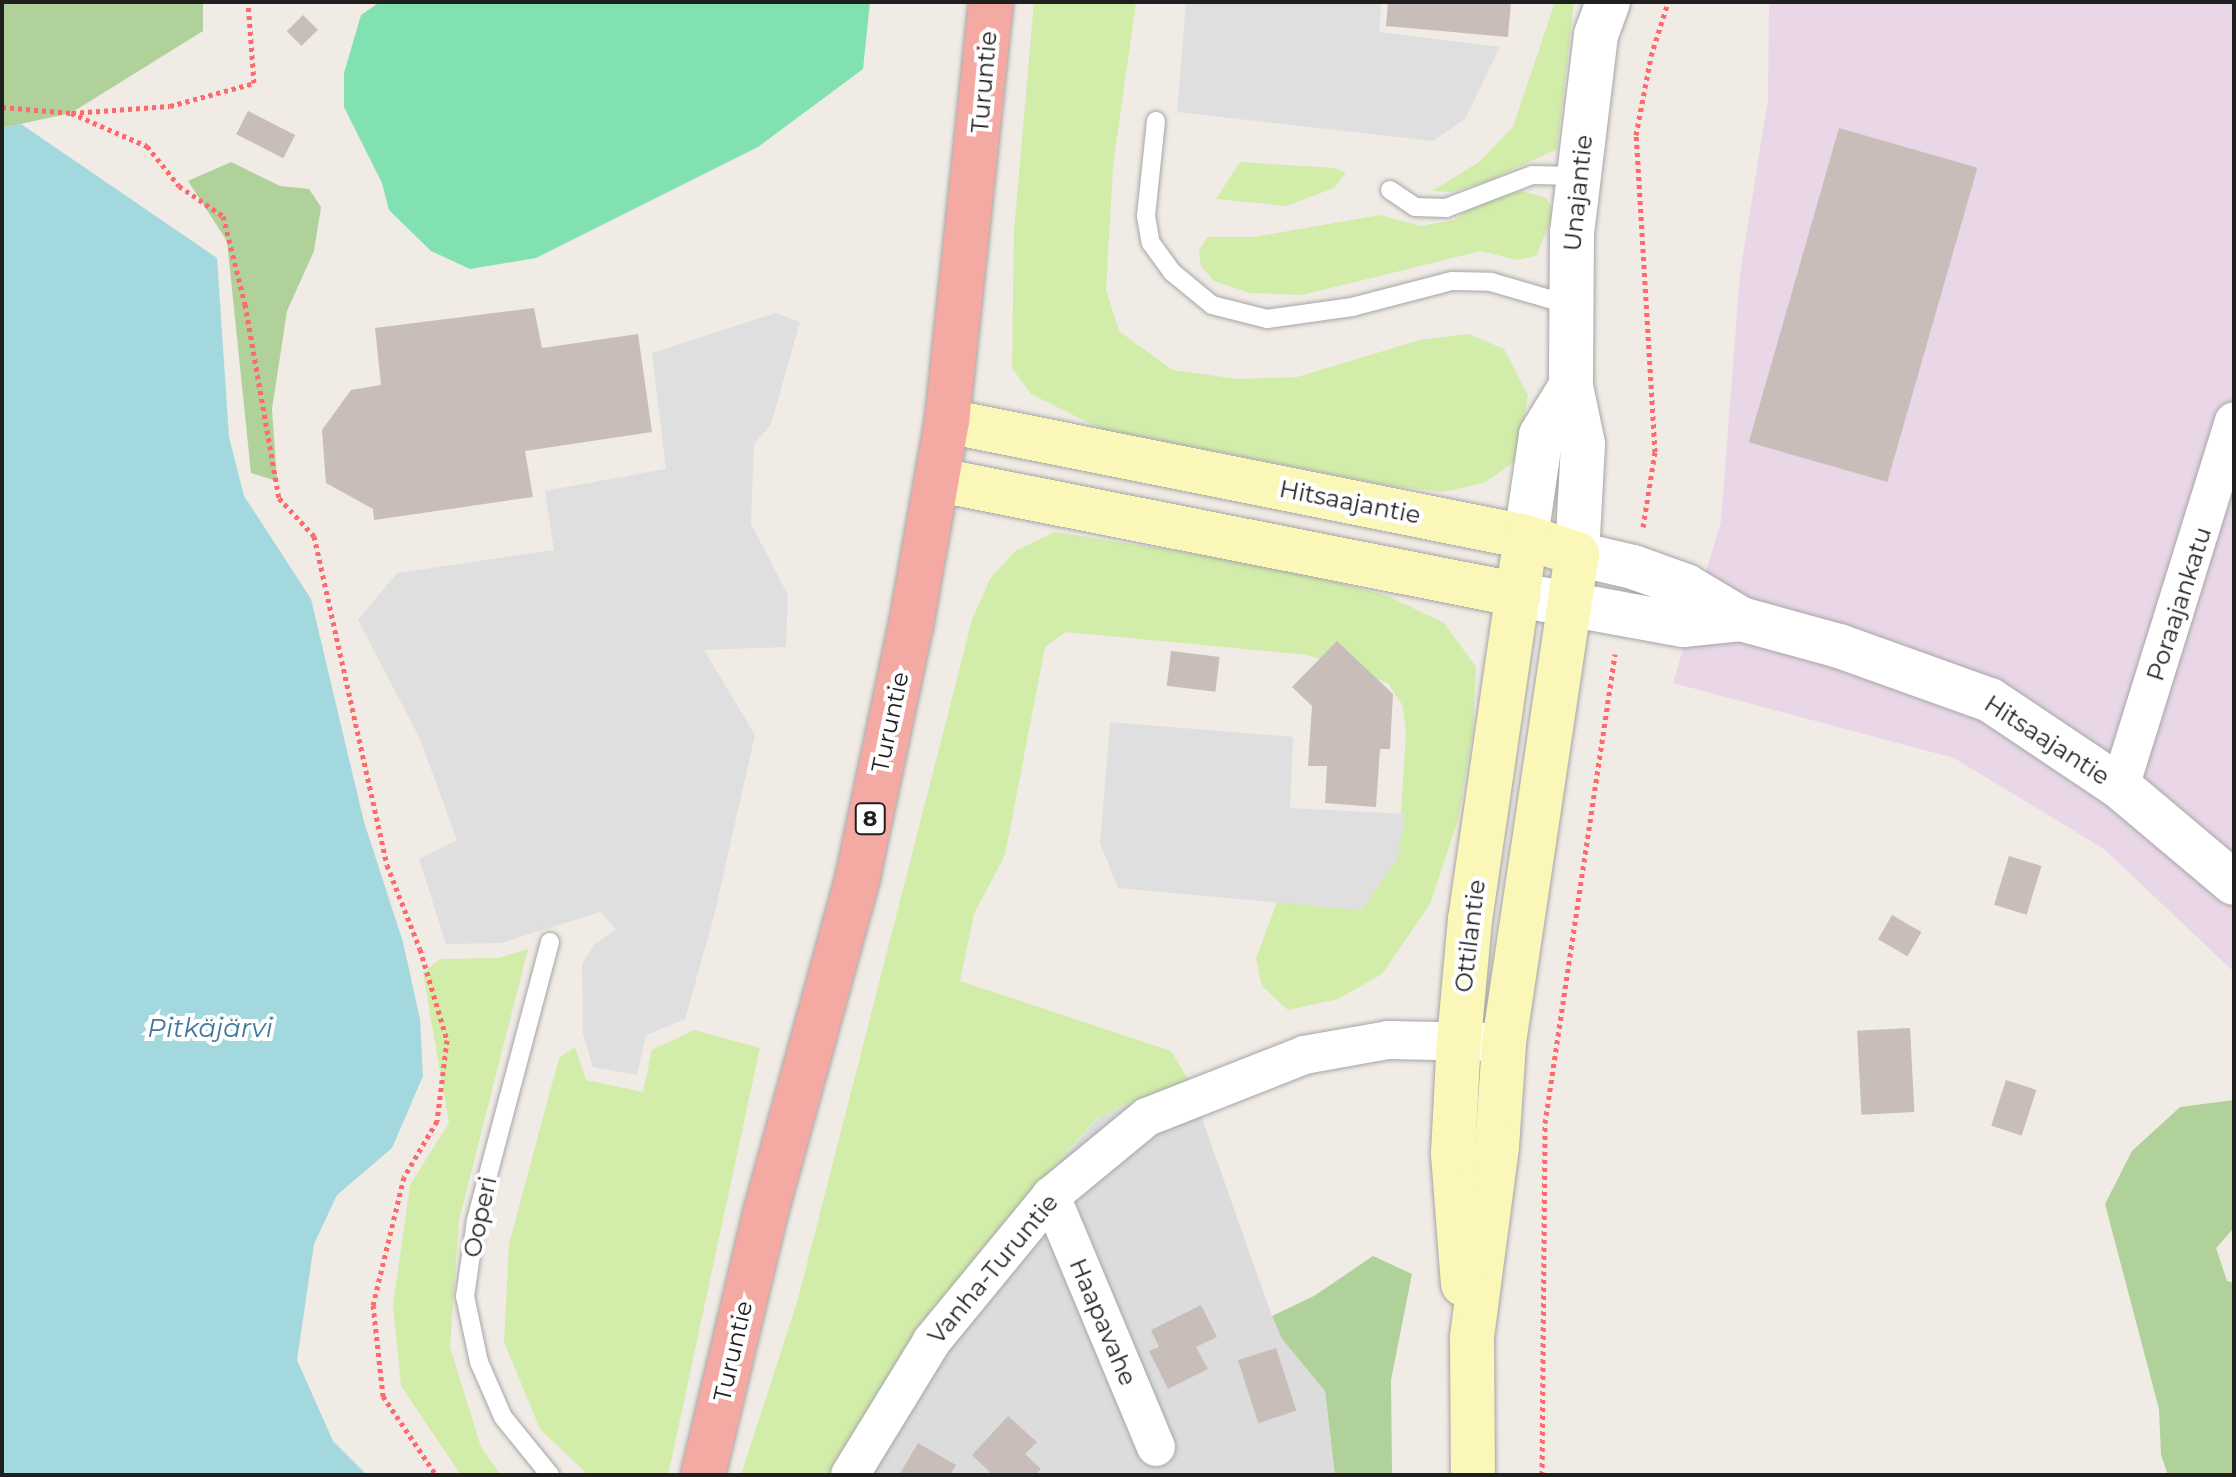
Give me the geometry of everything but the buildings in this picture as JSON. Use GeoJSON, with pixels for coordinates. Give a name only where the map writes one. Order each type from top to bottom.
{"type":"FeatureCollection","features":[{"type":"Feature","properties":{"kind":"highway","name":"Turuntie"},"geometry":{"type":"LineString","coordinates":[[703,1475],[766,1211],[858,876],[939,480],[991,2]]}},
{"type":"Feature","properties":{"kind":"main road","name":"Hitsaajantie"},"geometry":{"type":"LineString","coordinates":[[947,421],[1526,537],[1577,554]]}},
{"type":"Feature","properties":{"kind":"main road","name":"Hitsaajantie"},"geometry":{"type":"LineString","coordinates":[[939,480],[1519,595]]}},
{"type":"Feature","properties":{"kind":"main road","name":"Ottilantie"},"geometry":{"type":"LineString","coordinates":[[1472,1338],[1456,1247],[1453,1153],[1459,1040],[1470,920],[1526,537]]}},
{"type":"Feature","properties":{"kind":"main road","name":"Ottilantie"},"geometry":{"type":"LineString","coordinates":[[1473,1475],[1472,1338],[1497,1147],[1504,1044],[1547,736],[1572,607],[1577,554]]}},
{"type":"Feature","properties":{"kind":"street","name":"Unajantie"},"geometry":{"type":"LineString","coordinates":[[1577,554],[1583,444],[1571,386],[1570,305],[1579,176],[1596,35],[1608,2]]}},
{"type":"Feature","properties":{"kind":"street"},"geometry":{"type":"LineString","coordinates":[[1526,537],[1541,435],[1571,386]]}},
{"type":"Feature","properties":{"kind":"street","name":"Poraajankatu"},"geometry":{"type":"LineString","coordinates":[[2120,787],[2234,421]]}},
{"type":"Feature","properties":{"kind":"street","name":"Hitsaajantie"},"geometry":{"type":"LineString","coordinates":[[1577,554],[1633,567],[1686,586],[1741,619],[1839,646],[1990,700],[2120,787],[2234,883]]}},
{"type":"Feature","properties":{"kind":"street","name":"Hitsaajantie"},"geometry":{"type":"LineString","coordinates":[[1519,595],[1683,625],[1741,619]]}},
{"type":"Feature","properties":{"kind":"street","name":"Vanha-Turuntie"},"geometry":{"type":"LineString","coordinates":[[850,1475],[932,1341],[1051,1196],[1147,1117],[1304,1055],[1388,1040],[1459,1040],[1504,1044]]}},
{"type":"Feature","properties":{"kind":"street","name":"Haapavahe"},"geometry":{"type":"LineString","coordinates":[[1051,1196],[1156,1447]]}},
{"type":"Feature","properties":{"kind":"lane"},"geometry":{"type":"LineString","coordinates":[[1156,121],[1146,216],[1151,243],[1172,272],[1212,305],[1267,319],[1352,307],[1452,281],[1491,282],[1570,305]]}},
{"type":"Feature","properties":{"kind":"lane"},"geometry":{"type":"LineString","coordinates":[[1390,190],[1415,207],[1446,208],[1532,175],[1579,176]]}},
{"type":"Feature","properties":{"kind":"lane","name":"Ooperi"},"geometry":{"type":"LineString","coordinates":[[550,942],[476,1221],[465,1296],[479,1362],[503,1417],[550,1475]]}},
{"type":"Feature","properties":{"kind":"path"},"geometry":{"type":"LineString","coordinates":[[2,107],[71,113],[170,106],[254,83],[248,2]]}},
{"type":"Feature","properties":{"kind":"path"},"geometry":{"type":"LineString","coordinates":[[1633,567],[1655,452],[1636,135],[1651,56],[1668,2]]}},
{"type":"Feature","properties":{"kind":"path"},"geometry":{"type":"LineString","coordinates":[[71,113],[147,146],[179,186],[223,216],[245,304],[279,498],[314,536],[387,865],[420,949],[447,1040],[437,1121],[404,1177],[373,1305],[383,1396],[436,1475]]}},
{"type":"Feature","properties":{"kind":"path"},"geometry":{"type":"LineString","coordinates":[[1542,1475],[1545,1123],[1621,615]]}},
{"type":"Feature","properties":{"kind":"shaded area"},"geometry":{"type":"Polygon","coordinates":[[[1186,2],[1381,2],[1379,32],[1500,47],[1465,119],[1433,141],[1177,112],[1186,2]]]}},
{"type":"Feature","properties":{"kind":"shaded area"},"geometry":{"type":"Polygon","coordinates":[[[1769,2],[2234,2],[2234,972],[2104,849],[1954,758],[1673,683],[1721,521],[1740,274],[1768,99],[1769,2]]]}},
{"type":"Feature","properties":{"kind":"shaded area"},"geometry":{"type":"Polygon","coordinates":[[[776,313],[800,322],[771,424],[754,444],[751,524],[788,595],[786,647],[704,650],[755,735],[714,916],[685,1019],[646,1035],[637,1075],[593,1067],[583,1034],[582,964],[595,944],[616,929],[600,912],[501,943],[446,944],[419,859],[457,840],[420,739],[358,620],[397,573],[554,550],[545,491],[666,469],[652,353],[776,313]]]}},
{"type":"Feature","properties":{"kind":"shaded area"},"geometry":{"type":"Polygon","coordinates":[[[1110,722],[1293,737],[1290,808],[1405,814],[1398,858],[1361,910],[1118,888],[1100,843],[1110,722]]]}},
{"type":"Feature","properties":{"kind":"shaded area"},"geometry":{"type":"Polygon","coordinates":[[[1188,1079],[1282,1339],[1325,1391],[1335,1475],[830,1475],[896,1364],[1010,1217],[1099,1117],[1188,1079]]]}},
{"type":"Feature","properties":{"kind":"green space"},"geometry":{"type":"Polygon","coordinates":[[[2,2],[203,2],[203,31],[71,113],[2,128],[2,2]]]}},
{"type":"Feature","properties":{"kind":"green space"},"geometry":{"type":"Polygon","coordinates":[[[380,2],[870,2],[863,69],[758,147],[536,258],[470,269],[431,251],[389,210],[382,183],[344,107],[344,73],[361,15],[380,2]]]}},
{"type":"Feature","properties":{"kind":"green space"},"geometry":{"type":"Polygon","coordinates":[[[1034,2],[1136,2],[1113,167],[1106,290],[1119,331],[1172,370],[1238,379],[1297,377],[1420,340],[1469,334],[1504,349],[1528,395],[1518,459],[1484,483],[1443,492],[1392,486],[1103,430],[1031,394],[1012,368],[1014,230],[1034,2]]]}},
{"type":"Feature","properties":{"kind":"green space"},"geometry":{"type":"Polygon","coordinates":[[[1555,2],[1574,2],[1557,149],[1490,180],[1451,192],[1432,191],[1479,162],[1513,127],[1555,2]]]}},
{"type":"Feature","properties":{"kind":"green space"},"geometry":{"type":"Polygon","coordinates":[[[231,162],[280,186],[309,189],[321,207],[314,251],[287,311],[272,409],[277,481],[251,473],[227,241],[188,181],[231,162]]]}},
{"type":"Feature","properties":{"kind":"green space"},"geometry":{"type":"Polygon","coordinates":[[[1240,162],[1335,168],[1346,173],[1334,188],[1286,206],[1216,199],[1240,162]]]}},
{"type":"Feature","properties":{"kind":"green space"},"geometry":{"type":"Polygon","coordinates":[[[1522,191],[1546,198],[1554,212],[1536,256],[1517,260],[1481,251],[1302,295],[1250,293],[1214,281],[1201,266],[1199,250],[1208,237],[1255,237],[1380,215],[1421,226],[1454,220],[1478,203],[1522,191]]]}},
{"type":"Feature","properties":{"kind":"green space"},"geometry":{"type":"Polygon","coordinates":[[[1055,532],[1277,567],[1388,596],[1444,623],[1476,667],[1473,730],[1458,820],[1430,904],[1382,974],[1338,999],[1288,1010],[1262,986],[1256,958],[1277,902],[1361,910],[1398,858],[1406,734],[1403,706],[1388,683],[1308,655],[1066,632],[1045,647],[1005,855],[974,914],[960,981],[1171,1051],[1188,1079],[1098,1117],[1010,1217],[896,1364],[830,1475],[741,1475],[798,1299],[972,620],[990,579],[1015,551],[1055,532]]]}},
{"type":"Feature","properties":{"kind":"green space"},"geometry":{"type":"Polygon","coordinates":[[[528,949],[459,1220],[450,1347],[481,1447],[501,1475],[461,1475],[401,1386],[393,1305],[410,1185],[449,1123],[423,973],[440,959],[499,958],[528,949]]]}},
{"type":"Feature","properties":{"kind":"green space"},"geometry":{"type":"Polygon","coordinates":[[[694,1030],[760,1048],[668,1475],[588,1475],[540,1429],[504,1342],[509,1244],[559,1058],[575,1047],[586,1080],[643,1092],[652,1050],[694,1030]]]}},
{"type":"Feature","properties":{"kind":"green space"},"geometry":{"type":"Polygon","coordinates":[[[2234,1100],[2234,1228],[2216,1248],[2227,1281],[2234,1283],[2234,1475],[2168,1475],[2161,1455],[2159,1409],[2105,1204],[2132,1151],[2180,1107],[2234,1100]]]}},
{"type":"Feature","properties":{"kind":"green space"},"geometry":{"type":"Polygon","coordinates":[[[1373,1256],[1412,1274],[1391,1380],[1392,1475],[1335,1475],[1325,1391],[1282,1339],[1272,1316],[1314,1296],[1373,1256]]]}},
{"type":"Feature","properties":{"kind":"water","name":"Pitkäjärvi"},"geometry":{"type":"Polygon","coordinates":[[[21,124],[217,258],[229,437],[244,496],[311,599],[364,822],[403,942],[420,1019],[423,1076],[392,1148],[337,1195],[314,1244],[297,1360],[333,1441],[367,1475],[2,1475],[2,128],[21,124]]]}}]}
